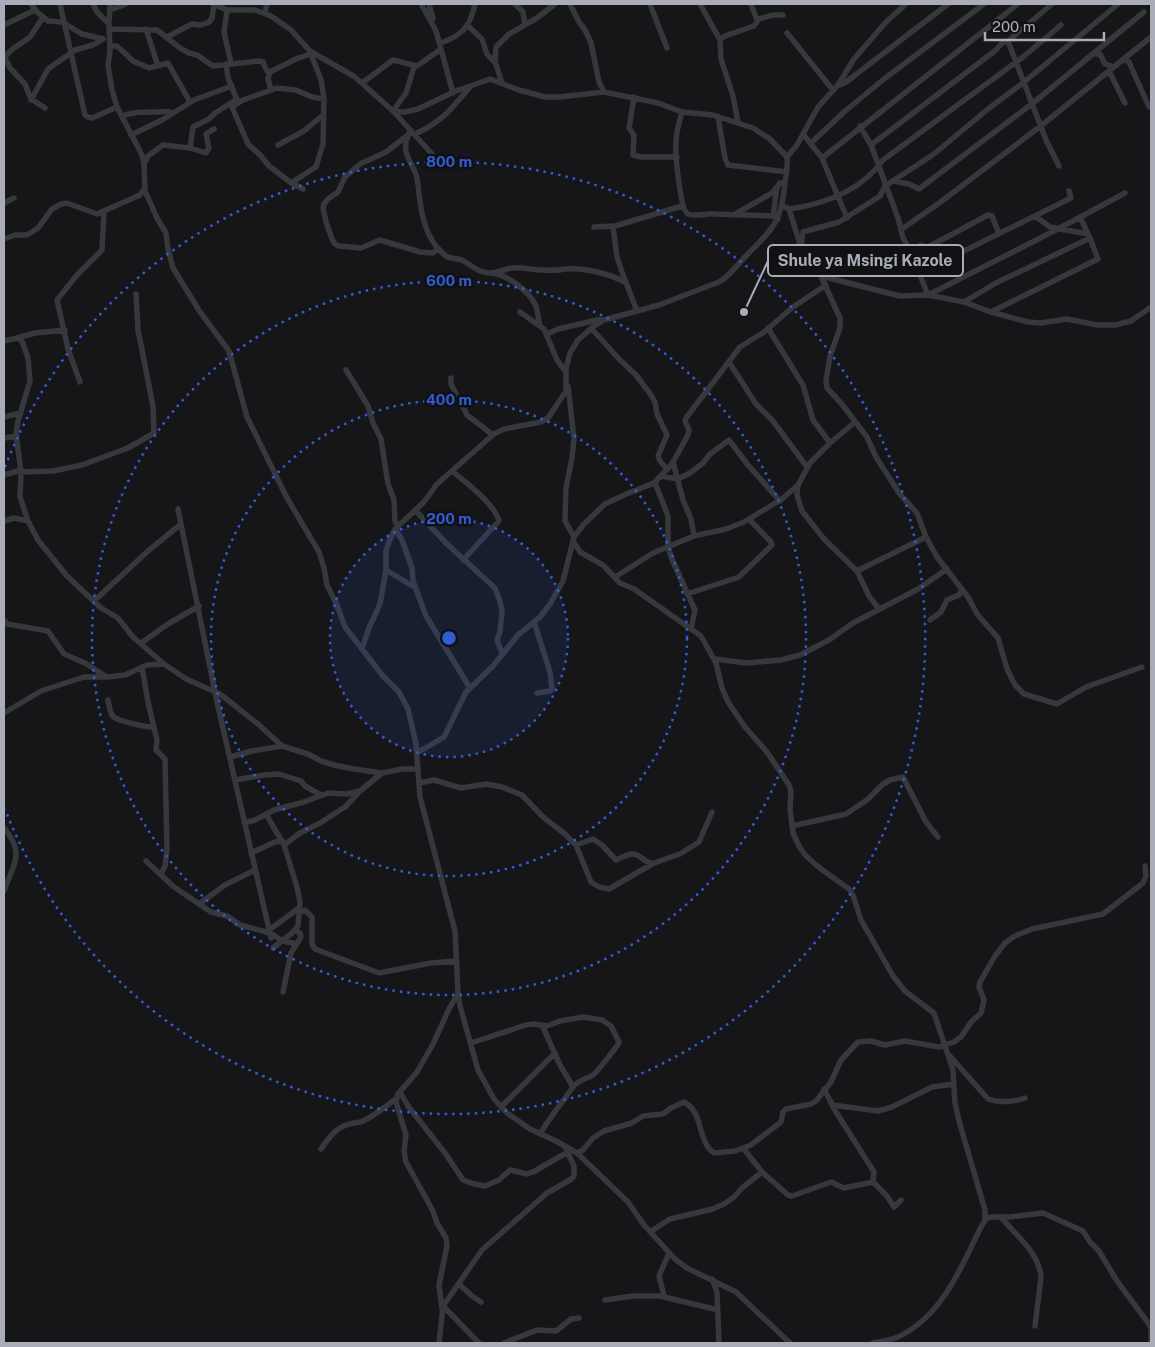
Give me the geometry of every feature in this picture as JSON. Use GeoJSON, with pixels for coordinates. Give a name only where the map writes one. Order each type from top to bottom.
{"type":"FeatureCollection","features":[{"type":"Feature","properties":{"kind":"street"},"geometry":{"type":"LineString","coordinates":[[31,4],[43,18],[51,22],[62,22],[82,34],[106,39]]}},
{"type":"Feature","properties":{"kind":"street"},"geometry":{"type":"LineString","coordinates":[[60,4],[84,111],[87,117],[92,118],[118,107]]}},
{"type":"Feature","properties":{"kind":"street"},"geometry":{"type":"LineString","coordinates":[[93,4],[109,26],[158,30],[184,50],[211,65],[261,61],[266,70],[270,72]]}},
{"type":"Feature","properties":{"kind":"street"},"geometry":{"type":"LineString","coordinates":[[126,4],[110,7],[106,39],[110,46],[109,74],[118,107],[142,155],[145,188],[157,218],[166,234],[173,268],[200,312],[222,340],[230,354],[247,417],[287,498],[319,552],[329,590],[345,627],[380,672],[399,692],[405,702],[414,729],[420,797],[452,921],[457,961],[458,993],[480,1073],[501,1107],[512,1117],[530,1129],[577,1153],[628,1202],[650,1232],[669,1253],[687,1268],[736,1292],[790,1343]]}},
{"type":"Feature","properties":{"kind":"street"},"geometry":{"type":"LineString","coordinates":[[168,37],[192,24],[201,25],[209,22],[212,18],[213,4],[227,10],[250,9],[265,12],[288,28],[312,54],[362,83],[393,111],[432,154]]}},
{"type":"Feature","properties":{"kind":"street"},"geometry":{"type":"LineString","coordinates":[[265,12],[267,4]]}},
{"type":"Feature","properties":{"kind":"street"},"geometry":{"type":"LineString","coordinates":[[421,4],[436,31]]}},
{"type":"Feature","properties":{"kind":"street"},"geometry":{"type":"LineString","coordinates":[[429,4],[453,93]]}},
{"type":"Feature","properties":{"kind":"street"},"geometry":{"type":"LineString","coordinates":[[362,83],[393,60],[414,67],[424,62],[441,46],[460,34],[467,25],[475,4]]}},
{"type":"Feature","properties":{"kind":"street"},"geometry":{"type":"LineString","coordinates":[[515,4],[523,12],[525,24]]}},
{"type":"Feature","properties":{"kind":"street"},"geometry":{"type":"LineString","coordinates":[[502,83],[496,64],[496,47],[509,34],[537,18],[553,4]]}},
{"type":"Feature","properties":{"kind":"street"},"geometry":{"type":"LineString","coordinates":[[570,4],[591,44],[599,82],[604,92]]}},
{"type":"Feature","properties":{"kind":"street"},"geometry":{"type":"LineString","coordinates":[[650,4],[667,48]]}},
{"type":"Feature","properties":{"kind":"street"},"geometry":{"type":"LineString","coordinates":[[700,4],[720,40],[721,59],[733,96],[738,122]]}},
{"type":"Feature","properties":{"kind":"street"},"geometry":{"type":"LineString","coordinates":[[751,4],[757,20]]}},
{"type":"Feature","properties":{"kind":"street"},"geometry":{"type":"LineString","coordinates":[[787,156],[803,134],[818,107],[838,85],[854,59],[878,31],[906,4]]}},
{"type":"Feature","properties":{"kind":"street"},"geometry":{"type":"LineString","coordinates":[[838,85],[840,86],[846,82],[948,4]]}},
{"type":"Feature","properties":{"kind":"street"},"geometry":{"type":"LineString","coordinates":[[811,142],[884,79],[984,4]]}},
{"type":"Feature","properties":{"kind":"street"},"geometry":{"type":"LineString","coordinates":[[822,158],[860,126],[1018,4]]}},
{"type":"Feature","properties":{"kind":"street"},"geometry":{"type":"LineString","coordinates":[[871,145],[996,50],[1002,43],[1008,41],[1052,4]]}},
{"type":"Feature","properties":{"kind":"street"},"geometry":{"type":"LineString","coordinates":[[801,247],[804,232],[847,218],[880,196],[885,186],[934,154],[1117,5]]}},
{"type":"Feature","properties":{"kind":"street"},"geometry":{"type":"LineString","coordinates":[[4,25],[35,10]]}},
{"type":"Feature","properties":{"kind":"street"},"geometry":{"type":"LineString","coordinates":[[227,10],[224,32],[229,64],[227,74],[238,101]]}},
{"type":"Feature","properties":{"kind":"street"},"geometry":{"type":"LineString","coordinates":[[894,181],[919,189],[1033,103],[1144,12]]}},
{"type":"Feature","properties":{"kind":"street"},"geometry":{"type":"LineString","coordinates":[[720,40],[725,36],[754,26],[757,20],[773,15],[783,15]]}},
{"type":"Feature","properties":{"kind":"street"},"geometry":{"type":"LineString","coordinates":[[43,18],[35,27],[32,36],[4,56],[10,68],[25,84],[31,100],[45,108]]}},
{"type":"Feature","properties":{"kind":"street"},"geometry":{"type":"LineString","coordinates":[[467,25],[482,39],[487,54],[496,64]]}},
{"type":"Feature","properties":{"kind":"street"},"geometry":{"type":"LineString","coordinates":[[547,334],[659,305],[722,281],[765,238],[776,218],[786,208],[838,197],[850,190],[876,171],[884,160],[1017,61],[1061,25]]}},
{"type":"Feature","properties":{"kind":"street"},"geometry":{"type":"LineString","coordinates":[[146,29],[154,59],[158,66]]}},
{"type":"Feature","properties":{"kind":"street"},"geometry":{"type":"LineString","coordinates":[[787,33],[833,90]]}},
{"type":"Feature","properties":{"kind":"street"},"geometry":{"type":"LineString","coordinates":[[902,229],[1042,125],[1151,36]]}},
{"type":"Feature","properties":{"kind":"street"},"geometry":{"type":"LineString","coordinates":[[31,100],[47,70],[77,49],[93,46],[106,39]]}},
{"type":"Feature","properties":{"kind":"street"},"geometry":{"type":"LineString","coordinates":[[1008,41],[1042,125],[1046,140],[1059,166]]}},
{"type":"Feature","properties":{"kind":"street"},"geometry":{"type":"LineString","coordinates":[[110,46],[117,46],[136,63],[149,68],[167,62],[190,102]]}},
{"type":"Feature","properties":{"kind":"street"},"geometry":{"type":"LineString","coordinates":[[271,90],[268,78],[270,72],[296,59],[312,54]]}},
{"type":"Feature","properties":{"kind":"street"},"geometry":{"type":"LineString","coordinates":[[291,183],[317,166],[323,144],[324,99],[321,80],[312,54]]}},
{"type":"Feature","properties":{"kind":"street"},"geometry":{"type":"LineString","coordinates":[[1093,54],[1100,54],[1105,64],[1112,69],[1125,103]]}},
{"type":"Feature","properties":{"kind":"street"},"geometry":{"type":"LineString","coordinates":[[1123,59],[1129,62],[1150,107]]}},
{"type":"Feature","properties":{"kind":"street"},"geometry":{"type":"LineString","coordinates":[[393,111],[406,93],[414,67]]}},
{"type":"Feature","properties":{"kind":"street"},"geometry":{"type":"LineString","coordinates":[[393,111],[418,110],[453,93],[490,79],[519,90],[548,97],[604,92],[634,97],[682,112],[738,122],[763,134],[782,149],[787,156],[786,208],[805,256],[821,276],[840,318],[840,324],[830,356],[826,384],[867,437],[876,458],[900,495],[916,511],[926,537],[937,557],[978,614],[998,638],[1015,686],[1024,694],[1060,703],[1086,687],[1142,667]]}},
{"type":"Feature","properties":{"kind":"street"},"geometry":{"type":"LineString","coordinates":[[132,135],[162,120],[190,102],[232,86]]}},
{"type":"Feature","properties":{"kind":"street"},"geometry":{"type":"LineString","coordinates":[[439,249],[432,253],[420,252],[382,240],[361,248],[339,246],[332,239],[323,208],[328,199],[338,192],[345,177],[360,164],[386,152],[411,133],[435,124],[471,86]]}},
{"type":"Feature","properties":{"kind":"street"},"geometry":{"type":"LineString","coordinates":[[190,148],[193,127],[238,101],[277,88],[296,90],[312,97],[324,99]]}},
{"type":"Feature","properties":{"kind":"street"},"geometry":{"type":"LineString","coordinates":[[634,97],[629,128],[634,134],[633,155],[677,157]]}},
{"type":"Feature","properties":{"kind":"street"},"geometry":{"type":"LineString","coordinates":[[238,101],[232,107],[248,144],[267,164],[291,183],[303,189]]}},
{"type":"Feature","properties":{"kind":"street"},"geometry":{"type":"LineString","coordinates":[[122,116],[137,112],[167,110],[174,113]]}},
{"type":"Feature","properties":{"kind":"street"},"geometry":{"type":"LineString","coordinates":[[682,112],[676,144],[682,206],[685,211],[690,214],[736,214],[776,218]]}},
{"type":"Feature","properties":{"kind":"street"},"geometry":{"type":"LineString","coordinates":[[278,145],[304,131],[323,115]]}},
{"type":"Feature","properties":{"kind":"street"},"geometry":{"type":"LineString","coordinates":[[718,117],[725,158],[728,165],[788,172]]}},
{"type":"Feature","properties":{"kind":"street"},"geometry":{"type":"LineString","coordinates":[[860,126],[871,145],[902,229],[903,238],[910,250],[928,295]]}},
{"type":"Feature","properties":{"kind":"street"},"geometry":{"type":"LineString","coordinates":[[144,164],[148,156],[163,145],[190,148],[206,153],[209,148],[206,134],[214,129]]}},
{"type":"Feature","properties":{"kind":"street"},"geometry":{"type":"LineString","coordinates":[[411,133],[406,145],[408,158],[418,179],[420,201],[431,238],[447,257],[462,260],[482,271],[505,276],[524,292],[535,305],[540,326]]}},
{"type":"Feature","properties":{"kind":"street"},"geometry":{"type":"LineString","coordinates":[[803,134],[822,158],[847,218]]}},
{"type":"Feature","properties":{"kind":"street"},"geometry":{"type":"LineString","coordinates":[[736,214],[772,193],[780,183],[785,183]]}},
{"type":"Feature","properties":{"kind":"street"},"geometry":{"type":"LineString","coordinates":[[776,218],[777,187]]}},
{"type":"Feature","properties":{"kind":"street"},"geometry":{"type":"LineString","coordinates":[[4,239],[15,235],[27,235],[38,228],[54,207],[61,204],[67,203],[97,214],[140,194],[145,188]]}},
{"type":"Feature","properties":{"kind":"street"},"geometry":{"type":"LineString","coordinates":[[920,275],[1071,198],[1069,191]]}},
{"type":"Feature","properties":{"kind":"street"},"geometry":{"type":"LineString","coordinates":[[928,295],[1080,218],[1125,193]]}},
{"type":"Feature","properties":{"kind":"street"},"geometry":{"type":"LineString","coordinates":[[4,203],[14,198]]}},
{"type":"Feature","properties":{"kind":"street"},"geometry":{"type":"LineString","coordinates":[[594,227],[613,226],[682,206]]}},
{"type":"Feature","properties":{"kind":"street"},"geometry":{"type":"LineString","coordinates":[[80,382],[68,349],[57,300],[77,275],[102,249],[104,211]]}},
{"type":"Feature","properties":{"kind":"street"},"geometry":{"type":"LineString","coordinates":[[910,250],[921,245],[930,246],[988,215],[992,216],[999,234]]}},
{"type":"Feature","properties":{"kind":"street"},"geometry":{"type":"LineString","coordinates":[[1035,216],[1047,225],[1089,236]]}},
{"type":"Feature","properties":{"kind":"street"},"geometry":{"type":"LineString","coordinates":[[991,312],[1098,259],[1080,218]]}},
{"type":"Feature","properties":{"kind":"street"},"geometry":{"type":"LineString","coordinates":[[613,226],[617,258],[637,311]]}},
{"type":"Feature","properties":{"kind":"street"},"geometry":{"type":"LineString","coordinates":[[1074,232],[1081,242]]}},
{"type":"Feature","properties":{"kind":"street"},"geometry":{"type":"LineString","coordinates":[[964,302],[996,283],[1081,242],[1089,236]]}},
{"type":"Feature","properties":{"kind":"street"},"geometry":{"type":"LineString","coordinates":[[493,273],[511,268],[558,271],[569,269],[606,274],[625,282]]}},
{"type":"Feature","properties":{"kind":"street"},"geometry":{"type":"LineString","coordinates":[[821,276],[900,296],[928,295],[964,302],[1028,322],[1041,323],[1067,318],[1092,324],[1115,325],[1131,321],[1151,307]]}},
{"type":"Feature","properties":{"kind":"street"},"geometry":{"type":"LineString","coordinates":[[417,753],[445,736],[462,699],[470,688],[493,666],[521,631],[534,622],[550,604],[563,581],[573,539],[577,531],[604,504],[655,483],[673,462],[689,433],[685,419],[740,348],[826,285]]}},
{"type":"Feature","properties":{"kind":"street"},"geometry":{"type":"LineString","coordinates":[[4,475],[21,471],[53,471],[82,465],[128,448],[154,432],[153,412],[138,330],[136,294]]}},
{"type":"Feature","properties":{"kind":"street"},"geometry":{"type":"LineString","coordinates":[[520,312],[540,326],[547,334],[556,360],[566,372]]}},
{"type":"Feature","properties":{"kind":"street"},"geometry":{"type":"LineString","coordinates":[[604,320],[591,328],[578,340],[571,350],[567,361],[566,372],[572,404],[574,439],[566,488],[565,521],[580,552],[604,565],[620,583],[634,590],[701,636],[714,659],[728,702],[745,727],[767,752],[789,785],[791,792],[790,809],[795,840],[806,856],[844,885],[850,892],[861,920],[886,966],[905,991],[933,1011],[948,1054],[954,1084],[955,1103],[985,1210],[985,1221]]}},
{"type":"Feature","properties":{"kind":"street"},"geometry":{"type":"LineString","coordinates":[[591,328],[636,375],[655,402],[657,414],[667,435],[658,456],[667,469]]}},
{"type":"Feature","properties":{"kind":"street"},"geometry":{"type":"LineString","coordinates":[[768,328],[803,384],[814,420],[830,443]]}},
{"type":"Feature","properties":{"kind":"street"},"geometry":{"type":"LineString","coordinates":[[4,341],[35,333],[65,330]]}},
{"type":"Feature","properties":{"kind":"street"},"geometry":{"type":"LineString","coordinates":[[17,338],[22,341],[28,358],[30,381],[17,424],[21,471],[20,497],[28,521],[41,544],[68,576],[94,602],[118,618],[133,637],[164,664],[186,678],[216,692],[258,724],[282,746]]}},
{"type":"Feature","properties":{"kind":"street"},"geometry":{"type":"LineString","coordinates":[[729,362],[756,404],[773,421],[807,467]]}},
{"type":"Feature","properties":{"kind":"street"},"geometry":{"type":"LineString","coordinates":[[346,370],[368,406],[373,423],[381,439],[388,484],[394,502],[397,528],[427,617],[470,688]]}},
{"type":"Feature","properties":{"kind":"street"},"geometry":{"type":"LineString","coordinates":[[451,378],[451,384],[467,415],[493,435]]}},
{"type":"Feature","properties":{"kind":"street"},"geometry":{"type":"LineString","coordinates":[[362,648],[379,607],[386,570],[388,544],[397,528],[437,484],[493,435],[504,429],[528,426],[545,420],[554,411],[564,394],[567,382]]}},
{"type":"Feature","properties":{"kind":"street"},"geometry":{"type":"LineString","coordinates":[[4,417],[20,413]]}},
{"type":"Feature","properties":{"kind":"street"},"geometry":{"type":"LineString","coordinates":[[855,422],[830,443],[807,467],[798,485],[797,495],[802,511],[824,539],[857,571],[869,596],[879,610]]}},
{"type":"Feature","properties":{"kind":"street"},"geometry":{"type":"LineString","coordinates":[[4,438],[17,436]]}},
{"type":"Feature","properties":{"kind":"street"},"geometry":{"type":"LineString","coordinates":[[661,476],[678,479],[705,462],[710,454],[729,440],[748,466],[780,501]]}},
{"type":"Feature","properties":{"kind":"street"},"geometry":{"type":"LineString","coordinates":[[673,462],[694,536]]}},
{"type":"Feature","properties":{"kind":"street"},"geometry":{"type":"LineString","coordinates":[[452,471],[485,502],[494,512],[498,521],[463,560]]}},
{"type":"Feature","properties":{"kind":"street"},"geometry":{"type":"LineString","coordinates":[[655,483],[668,516],[668,546],[671,557],[695,611],[692,629]]}},
{"type":"Feature","properties":{"kind":"street"},"geometry":{"type":"LineString","coordinates":[[615,577],[646,556],[668,546],[694,536],[730,528],[749,519],[780,501],[798,485]]}},
{"type":"Feature","properties":{"kind":"street"},"geometry":{"type":"LineString","coordinates":[[178,509],[244,823],[270,933]]}},
{"type":"Feature","properties":{"kind":"street"},"geometry":{"type":"LineString","coordinates":[[415,510],[463,560],[496,590],[502,611],[500,632],[497,640],[502,653]]}},
{"type":"Feature","properties":{"kind":"street"},"geometry":{"type":"LineString","coordinates":[[4,521],[14,518],[28,521]]}},
{"type":"Feature","properties":{"kind":"street"},"geometry":{"type":"LineString","coordinates":[[687,594],[739,577],[772,545],[772,542],[749,519]]}},
{"type":"Feature","properties":{"kind":"street"},"geometry":{"type":"LineString","coordinates":[[94,602],[148,551],[181,524]]}},
{"type":"Feature","properties":{"kind":"street"},"geometry":{"type":"LineString","coordinates":[[857,571],[926,537]]}},
{"type":"Feature","properties":{"kind":"street"},"geometry":{"type":"LineString","coordinates":[[714,659],[746,663],[781,660],[800,655],[817,647],[853,623],[918,589],[947,569]]}},
{"type":"Feature","properties":{"kind":"street"},"geometry":{"type":"LineString","coordinates":[[386,570],[416,588]]}},
{"type":"Feature","properties":{"kind":"street"},"geometry":{"type":"LineString","coordinates":[[930,620],[941,612],[947,600],[958,595],[962,590]]}},
{"type":"Feature","properties":{"kind":"street"},"geometry":{"type":"LineString","coordinates":[[141,643],[199,606]]}},
{"type":"Feature","properties":{"kind":"street"},"geometry":{"type":"LineString","coordinates":[[534,622],[550,672],[552,689],[537,693]]}},
{"type":"Feature","properties":{"kind":"street"},"geometry":{"type":"LineString","coordinates":[[5,623],[46,630],[52,635],[63,653],[85,663],[107,677]]}},
{"type":"Feature","properties":{"kind":"street"},"geometry":{"type":"LineString","coordinates":[[4,713],[41,691],[84,677],[107,677],[125,674],[142,667],[164,664]]}},
{"type":"Feature","properties":{"kind":"street"},"geometry":{"type":"LineString","coordinates":[[142,667],[157,740],[156,750],[164,758],[165,765],[167,849],[165,866],[161,874]]}},
{"type":"Feature","properties":{"kind":"street"},"geometry":{"type":"LineString","coordinates":[[108,700],[110,713],[115,720],[139,727],[153,727]]}},
{"type":"Feature","properties":{"kind":"street"},"geometry":{"type":"LineString","coordinates":[[230,757],[252,750],[282,746],[334,765],[382,773],[402,769],[418,769]]}},
{"type":"Feature","properties":{"kind":"street"},"geometry":{"type":"LineString","coordinates":[[251,853],[271,843],[283,843],[320,823],[344,807],[382,773]]}},
{"type":"Feature","properties":{"kind":"street"},"geometry":{"type":"LineString","coordinates":[[235,780],[279,774],[301,781],[307,787],[322,795]]}},
{"type":"Feature","properties":{"kind":"street"},"geometry":{"type":"LineString","coordinates":[[792,826],[846,814],[867,800],[883,784],[903,777],[926,822],[938,838]]}},
{"type":"Feature","properties":{"kind":"street"},"geometry":{"type":"LineString","coordinates":[[419,783],[434,780],[461,788],[486,784],[502,787],[522,795],[543,817],[576,845],[590,880],[594,884],[610,889],[654,863],[680,854],[699,842],[712,812]]}},
{"type":"Feature","properties":{"kind":"street"},"geometry":{"type":"LineString","coordinates":[[244,823],[328,793],[347,794],[360,791]]}},
{"type":"Feature","properties":{"kind":"street"},"geometry":{"type":"LineString","coordinates":[[266,814],[283,843],[299,897],[299,923],[295,930],[273,948]]}},
{"type":"Feature","properties":{"kind":"street"},"geometry":{"type":"LineString","coordinates":[[4,828],[12,841],[17,856],[4,891]]}},
{"type":"Feature","properties":{"kind":"street"},"geometry":{"type":"LineString","coordinates":[[576,845],[593,839],[602,845],[616,860],[632,854],[638,856],[646,863],[654,863]]}},
{"type":"Feature","properties":{"kind":"street"},"geometry":{"type":"LineString","coordinates":[[146,861],[174,888],[213,913],[227,916],[240,925],[270,933],[283,941],[296,944]]}},
{"type":"Feature","properties":{"kind":"street"},"geometry":{"type":"LineString","coordinates":[[577,1153],[585,1149],[593,1138],[604,1130],[632,1123],[643,1116],[663,1114],[684,1102],[688,1104],[698,1118],[710,1151],[714,1153],[743,1148],[762,1137],[781,1122],[786,1109],[814,1103],[819,1099],[824,1089],[831,1082],[841,1060],[858,1042],[872,1041],[885,1045],[905,1042],[939,1047],[954,1042],[961,1037],[972,1021],[980,1015],[984,1000],[979,987],[980,982],[994,956],[1004,943],[1032,929],[1103,914],[1125,896],[1137,890],[1145,879],[1145,866]]}},
{"type":"Feature","properties":{"kind":"street"},"geometry":{"type":"LineString","coordinates":[[199,904],[225,885],[255,870]]}},
{"type":"Feature","properties":{"kind":"street"},"geometry":{"type":"LineString","coordinates":[[270,933],[299,910],[305,910],[312,917],[312,940],[315,948],[374,972],[388,972],[431,962],[457,961]]}},
{"type":"Feature","properties":{"kind":"street"},"geometry":{"type":"LineString","coordinates":[[283,992],[290,958],[301,935],[295,930]]}},
{"type":"Feature","properties":{"kind":"street"},"geometry":{"type":"LineString","coordinates":[[321,1149],[340,1127],[363,1122],[375,1115],[398,1095],[417,1072],[433,1044],[448,1009],[458,993]]}},
{"type":"Feature","properties":{"kind":"street"},"geometry":{"type":"LineString","coordinates":[[471,1043],[526,1025],[547,1026],[560,1021],[583,1017],[596,1018],[611,1026],[618,1044],[595,1072],[573,1087],[569,1095],[554,1111],[540,1134]]}},
{"type":"Feature","properties":{"kind":"street"},"geometry":{"type":"LineString","coordinates":[[542,1025],[564,1075],[573,1087]]}},
{"type":"Feature","properties":{"kind":"street"},"geometry":{"type":"LineString","coordinates":[[501,1107],[555,1053]]}},
{"type":"Feature","properties":{"kind":"street"},"geometry":{"type":"LineString","coordinates":[[948,1054],[988,1099],[993,1101],[1017,1101],[1024,1098]]}},
{"type":"Feature","properties":{"kind":"street"},"geometry":{"type":"LineString","coordinates":[[832,1105],[878,1111],[892,1107],[932,1087],[954,1084]]}},
{"type":"Feature","properties":{"kind":"street"},"geometry":{"type":"LineString","coordinates":[[824,1089],[874,1172],[873,1182]]}},
{"type":"Feature","properties":{"kind":"street"},"geometry":{"type":"LineString","coordinates":[[398,1095],[445,1153],[460,1177],[468,1183],[480,1186],[488,1185],[510,1170],[527,1174],[568,1152]]}},
{"type":"Feature","properties":{"kind":"street"},"geometry":{"type":"LineString","coordinates":[[398,1095],[396,1102],[406,1135],[404,1151],[406,1162],[446,1238],[447,1246],[439,1285],[442,1307],[439,1343]]}},
{"type":"Feature","properties":{"kind":"street"},"geometry":{"type":"LineString","coordinates":[[442,1307],[449,1294],[459,1284],[484,1247],[547,1193],[572,1178],[575,1170],[564,1146]]}},
{"type":"Feature","properties":{"kind":"street"},"geometry":{"type":"LineString","coordinates":[[743,1148],[762,1172],[788,1195],[792,1196],[830,1183],[844,1188],[873,1182]]}},
{"type":"Feature","properties":{"kind":"street"},"geometry":{"type":"LineString","coordinates":[[650,1232],[670,1219],[720,1206],[734,1197],[762,1172]]}},
{"type":"Feature","properties":{"kind":"street"},"geometry":{"type":"LineString","coordinates":[[873,1182],[887,1196],[894,1207],[901,1200]]}},
{"type":"Feature","properties":{"kind":"street"},"geometry":{"type":"LineString","coordinates":[[873,1343],[903,1335],[914,1328],[940,1302],[955,1279],[985,1221],[992,1216],[1001,1217],[1043,1213],[1083,1231],[1099,1251],[1117,1281],[1150,1327],[1151,1343]]}},
{"type":"Feature","properties":{"kind":"street"},"geometry":{"type":"LineString","coordinates":[[1001,1217],[1027,1246],[1040,1270],[1041,1277],[1035,1326]]}},
{"type":"Feature","properties":{"kind":"street"},"geometry":{"type":"LineString","coordinates":[[664,1296],[659,1276],[669,1253]]}},
{"type":"Feature","properties":{"kind":"street"},"geometry":{"type":"LineString","coordinates":[[712,1280],[717,1292],[719,1343]]}},
{"type":"Feature","properties":{"kind":"street"},"geometry":{"type":"LineString","coordinates":[[459,1284],[481,1302]]}},
{"type":"Feature","properties":{"kind":"street"},"geometry":{"type":"LineString","coordinates":[[604,1300],[641,1296],[664,1296],[718,1310]]}},
{"type":"Feature","properties":{"kind":"street"},"geometry":{"type":"LineString","coordinates":[[442,1307],[479,1343]]}},
{"type":"Feature","properties":{"kind":"street"},"geometry":{"type":"LineString","coordinates":[[504,1343],[537,1330],[556,1330],[570,1319],[578,1318]]}},
{"type":"Feature","properties":{"kind":"place","name":"Shule ya Msingi Kazole"},"geometry":{"type":"Point","coordinates":[744,312]}}]}
